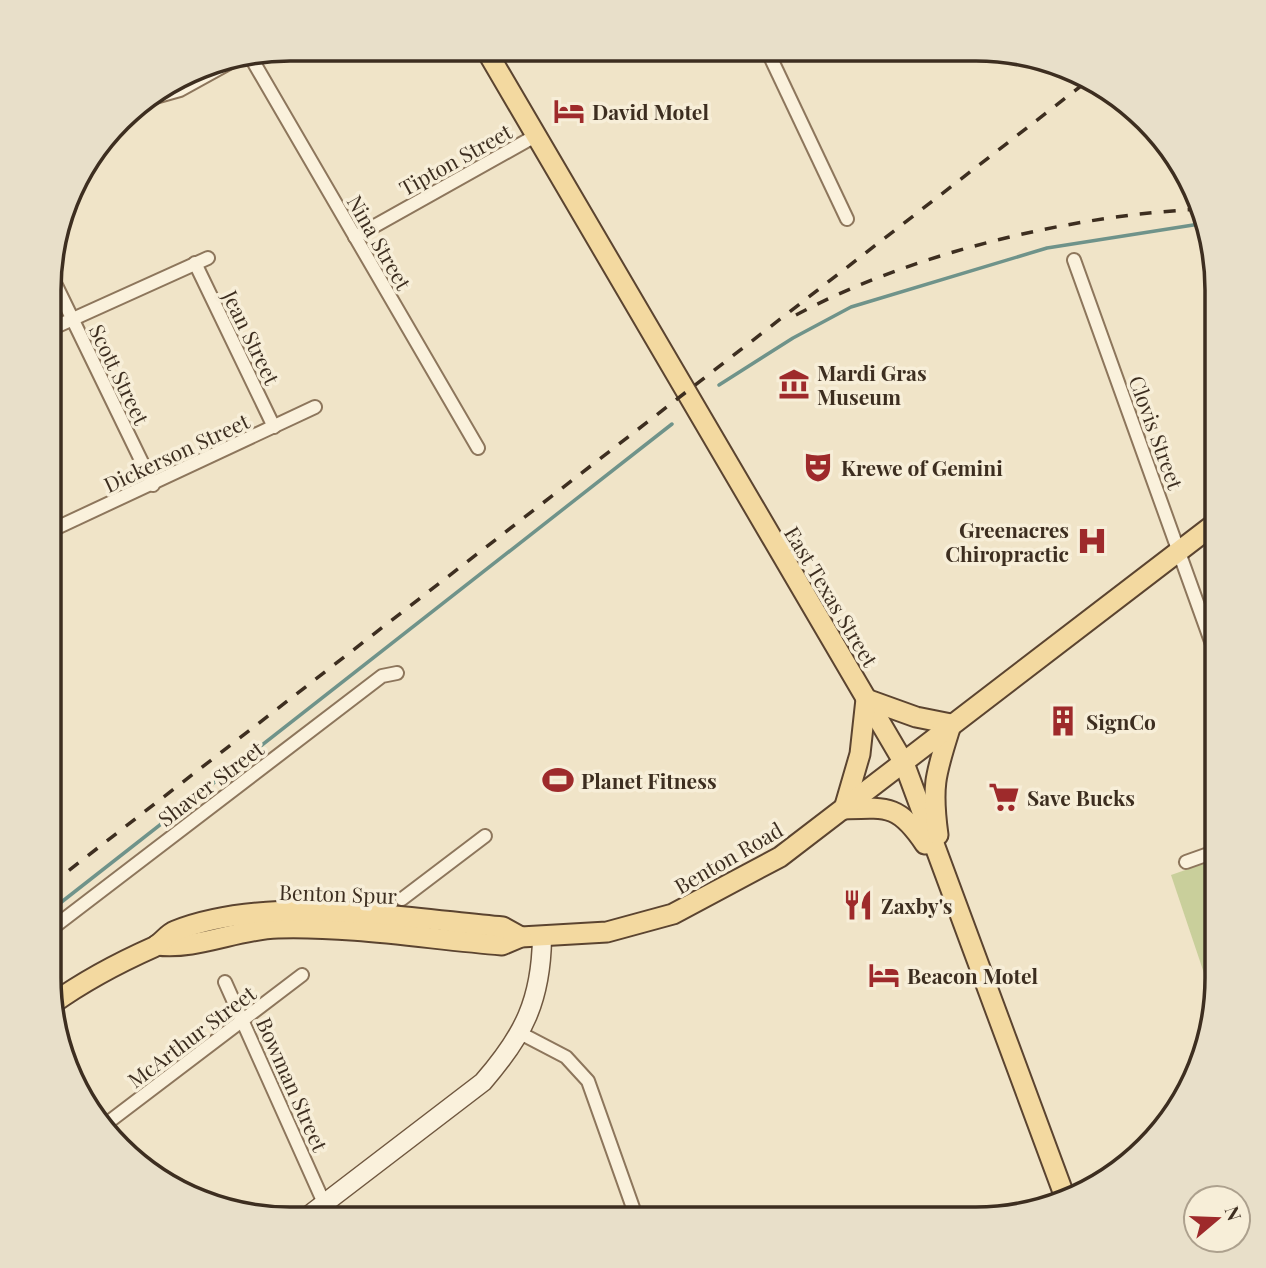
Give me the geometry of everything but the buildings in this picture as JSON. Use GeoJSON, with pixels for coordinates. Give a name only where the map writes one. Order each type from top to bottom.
{"type":"FeatureCollection","features":[{"type":"Feature","properties":{"kind":"main road","name":"East Texas Street"},"geometry":{"type":"LineString","coordinates":[[493,61],[904,764],[1062,1190]]}},
{"type":"Feature","properties":{"kind":"main road","name":"Benton Road"},"geometry":{"type":"LineString","coordinates":[[542,938],[607,932],[673,914],[780,857],[1204,531]]}},
{"type":"Feature","properties":{"kind":"main road"},"geometry":{"type":"LineString","coordinates":[[866,699],[916,717],[951,724],[932,794],[944,871],[915,828],[899,813],[878,807],[844,809],[860,754],[866,699]]}},
{"type":"Feature","properties":{"kind":"main road","name":"Benton Spur"},"geometry":{"type":"LineString","coordinates":[[63,998],[148,949],[172,932],[201,923],[279,912],[367,914],[503,927],[521,937],[542,938]]}},
{"type":"Feature","properties":{"kind":"main road"},"geometry":{"type":"LineString","coordinates":[[320,1206],[483,1082],[520,1033],[539,982],[542,938]]}},
{"type":"Feature","properties":{"kind":"street"},"geometry":{"type":"LineString","coordinates":[[772,61],[847,219]]}},
{"type":"Feature","properties":{"kind":"street","name":"Nina Street"},"geometry":{"type":"LineString","coordinates":[[255,64],[478,448]]}},
{"type":"Feature","properties":{"kind":"street","name":"Tipton Street"},"geometry":{"type":"LineString","coordinates":[[355,237],[537,135]]}},
{"type":"Feature","properties":{"kind":"street"},"geometry":{"type":"LineString","coordinates":[[61,324],[208,258]]}},
{"type":"Feature","properties":{"kind":"street","name":"Clovis Street"},"geometry":{"type":"LineString","coordinates":[[1074,260],[1204,623]]}},
{"type":"Feature","properties":{"kind":"street","name":"Jean Street"},"geometry":{"type":"LineString","coordinates":[[195,263],[274,427]]}},
{"type":"Feature","properties":{"kind":"street","name":"Scott Street"},"geometry":{"type":"LineString","coordinates":[[61,295],[153,485]]}},
{"type":"Feature","properties":{"kind":"street","name":"Dickerson Street"},"geometry":{"type":"LineString","coordinates":[[61,526],[315,407]]}},
{"type":"Feature","properties":{"kind":"street","name":"Shaver Street"},"geometry":{"type":"LineString","coordinates":[[62,921],[382,676],[397,673]]}},
{"type":"Feature","properties":{"kind":"street"},"geometry":{"type":"LineString","coordinates":[[402,899],[485,836]]}},
{"type":"Feature","properties":{"kind":"street"},"geometry":{"type":"LineString","coordinates":[[1185,862],[1204,855]]}},
{"type":"Feature","properties":{"kind":"street","name":"McArthur Street"},"geometry":{"type":"LineString","coordinates":[[112,1120],[302,975]]}},
{"type":"Feature","properties":{"kind":"street","name":"Bowman Street"},"geometry":{"type":"LineString","coordinates":[[225,982],[324,1203]]}},
{"type":"Feature","properties":{"kind":"street"},"geometry":{"type":"LineString","coordinates":[[520,1033],[566,1057],[588,1081],[632,1206]]}},
{"type":"Feature","properties":{"kind":"green space"},"geometry":{"type":"Polygon","coordinates":[[[1204,864],[1204,973],[1171,875],[1204,864]]]}},
{"type":"Feature","properties":{"kind":"waterway"},"geometry":{"type":"LineString","coordinates":[[719,385],[793,338],[851,307],[1047,248],[1195,225]]}},
{"type":"Feature","properties":{"kind":"waterway"},"geometry":{"type":"LineString","coordinates":[[62,902],[672,424]]}},
{"type":"Feature","properties":{"kind":"railway"},"geometry":{"type":"LineString","coordinates":[[62,876],[1080,87]]}},
{"type":"Feature","properties":{"kind":"railway"},"geometry":{"type":"LineString","coordinates":[[796,315],[890,273],[993,241],[1100,219],[1190,210]]}},
{"type":"Feature","properties":{"kind":"place","name":"David Motel"},"geometry":{"type":"Point","coordinates":[569,111]}},
{"type":"Feature","properties":{"kind":"place","name":"Mardi Gras Museum"},"geometry":{"type":"Point","coordinates":[794,384]}},
{"type":"Feature","properties":{"kind":"place","name":"Krewe of Gemini"},"geometry":{"type":"Point","coordinates":[818,467]}},
{"type":"Feature","properties":{"kind":"place","name":"Greenacres Chiropractic"},"geometry":{"type":"Point","coordinates":[1092,541]}},
{"type":"Feature","properties":{"kind":"place","name":"SignCo"},"geometry":{"type":"Point","coordinates":[1063,721]}},
{"type":"Feature","properties":{"kind":"place","name":"Planet Fitness"},"geometry":{"type":"Point","coordinates":[558,780]}},
{"type":"Feature","properties":{"kind":"place","name":"Save Bucks"},"geometry":{"type":"Point","coordinates":[1004,797]}},
{"type":"Feature","properties":{"kind":"place","name":"Zaxby's"},"geometry":{"type":"Point","coordinates":[858,905]}},
{"type":"Feature","properties":{"kind":"place","name":"Beacon Motel"},"geometry":{"type":"Point","coordinates":[884,975]}}]}
